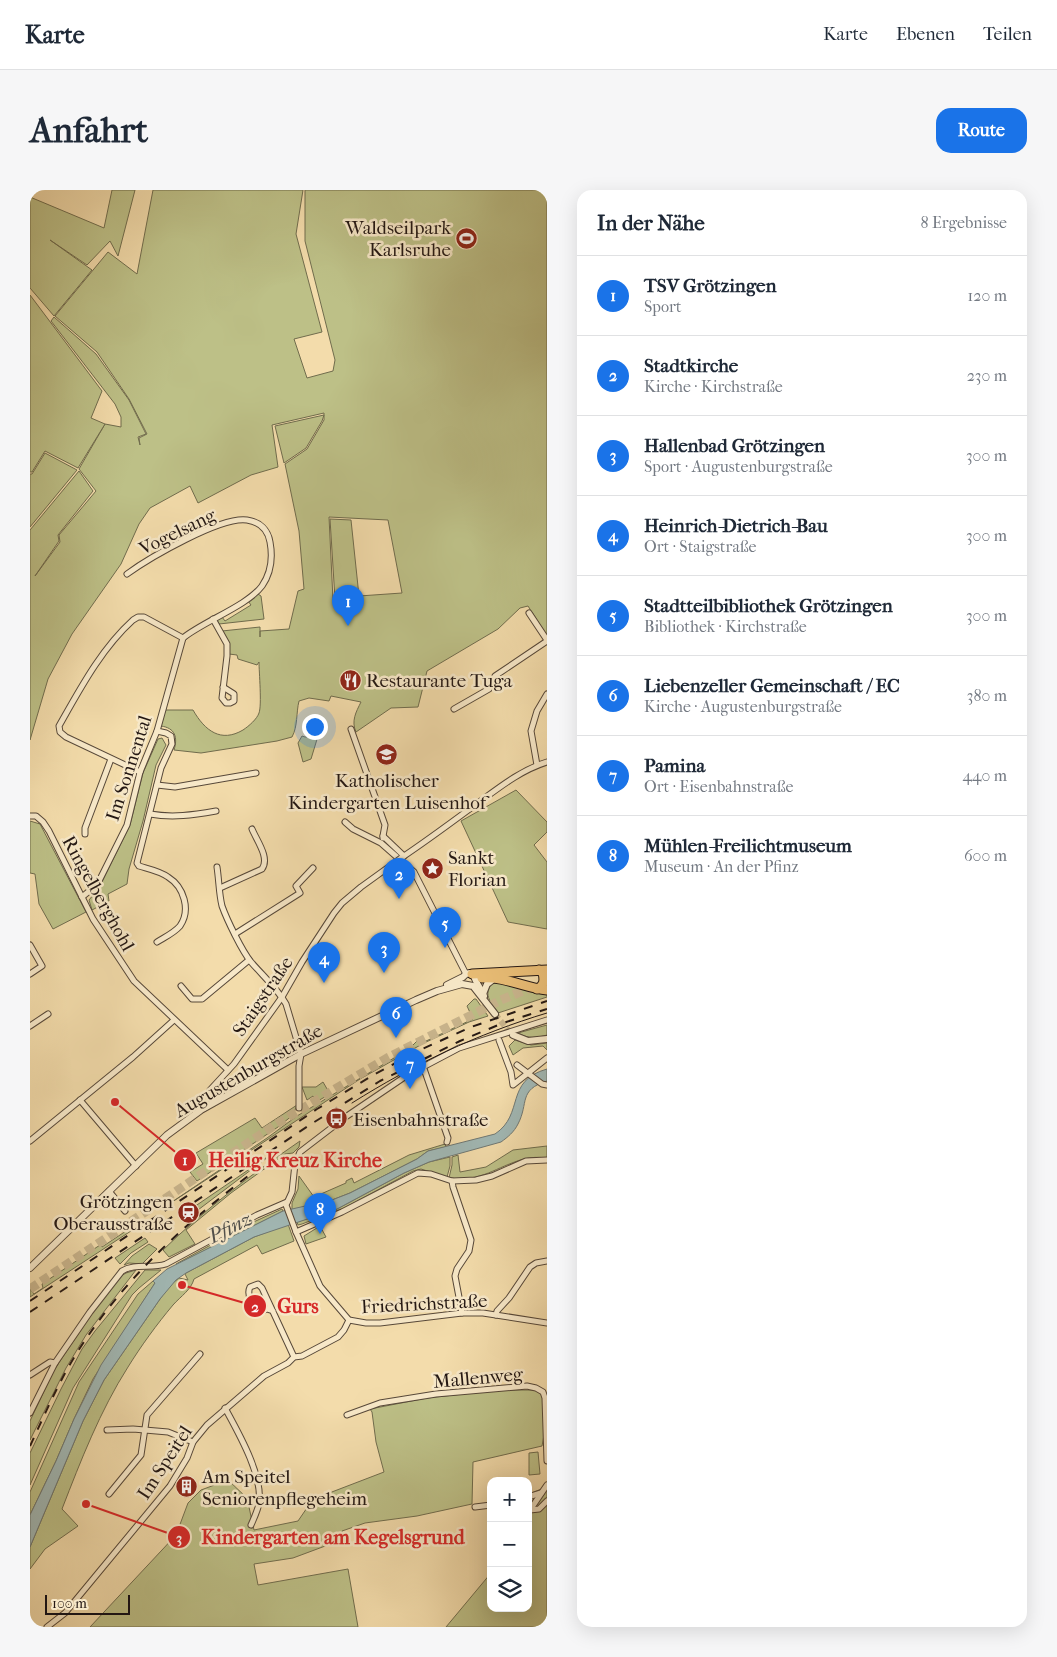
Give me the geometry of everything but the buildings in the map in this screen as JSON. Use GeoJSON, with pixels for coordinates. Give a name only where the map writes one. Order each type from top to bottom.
{"type":"FeatureCollection","features":[{"type":"Feature","properties":{"kind":"highway"},"geometry":{"type":"LineString","coordinates":[[469,979],[543,970],[544,981],[540,988],[537,989]]}},
{"type":"Feature","properties":{"kind":"highway"},"geometry":{"type":"LineString","coordinates":[[524,986],[519,981],[519,976],[528,971]]}},
{"type":"Feature","properties":{"kind":"highway"},"geometry":{"type":"LineString","coordinates":[[469,979],[495,978],[547,990]]}},
{"type":"Feature","properties":{"kind":"street","name":"Vogelsang"},"geometry":{"type":"LineString","coordinates":[[127,574],[161,552],[219,526],[247,520],[258,524],[265,530],[272,552],[271,564],[262,585],[253,595],[182,638]]}},
{"type":"Feature","properties":{"kind":"street"},"geometry":{"type":"LineString","coordinates":[[454,709],[489,689],[495,676],[547,640],[529,613]]}},
{"type":"Feature","properties":{"kind":"street"},"geometry":{"type":"LineString","coordinates":[[140,772],[66,737],[59,730],[59,726],[82,686],[115,638],[138,617],[144,617],[182,638]]}},
{"type":"Feature","properties":{"kind":"street"},"geometry":{"type":"LineString","coordinates":[[213,619],[227,644],[224,688]]}},
{"type":"Feature","properties":{"kind":"street","name":"Im Sonnental"},"geometry":{"type":"LineString","coordinates":[[82,896],[99,881],[127,825],[140,772],[157,731],[182,638]]}},
{"type":"Feature","properties":{"kind":"street"},"geometry":{"type":"LineString","coordinates":[[537,765],[531,731],[537,711],[547,694]]}},
{"type":"Feature","properties":{"kind":"street"},"geometry":{"type":"LineString","coordinates":[[351,729],[385,825],[381,843]]}},
{"type":"Feature","properties":{"kind":"street"},"geometry":{"type":"LineString","coordinates":[[157,731],[171,736],[172,744],[161,768],[137,863],[139,866],[162,873],[175,882],[183,894],[185,911],[180,925],[157,942]]}},
{"type":"Feature","properties":{"kind":"street"},"geometry":{"type":"LineString","coordinates":[[85,834],[84,828],[112,759]]}},
{"type":"Feature","properties":{"kind":"street","name":"Staigstraße"},"geometry":{"type":"LineString","coordinates":[[213,1103],[210,1090],[228,1070],[282,997],[326,925],[342,903],[401,858],[512,779],[537,765],[547,762]]}},
{"type":"Feature","properties":{"kind":"street"},"geometry":{"type":"LineString","coordinates":[[157,785],[175,787],[256,773]]}},
{"type":"Feature","properties":{"kind":"street"},"geometry":{"type":"LineString","coordinates":[[150,814],[166,817],[216,810]]}},
{"type":"Feature","properties":{"kind":"street","name":"Ringelberghohl"},"geometry":{"type":"LineString","coordinates":[[30,816],[36,816],[43,822],[93,919],[134,982],[228,1070]]}},
{"type":"Feature","properties":{"kind":"street"},"geometry":{"type":"LineString","coordinates":[[345,822],[353,829],[381,843],[414,872],[469,979],[495,1014]]}},
{"type":"Feature","properties":{"kind":"street"},"geometry":{"type":"LineString","coordinates":[[220,888],[262,869],[265,865],[266,859],[252,829]]}},
{"type":"Feature","properties":{"kind":"street"},"geometry":{"type":"LineString","coordinates":[[383,836],[401,858]]}},
{"type":"Feature","properties":{"kind":"street"},"geometry":{"type":"LineString","coordinates":[[217,867],[222,907],[249,960],[282,997],[289,1011],[301,1054],[298,1108]]}},
{"type":"Feature","properties":{"kind":"street"},"geometry":{"type":"LineString","coordinates":[[236,934],[300,893],[296,886],[313,868]]}},
{"type":"Feature","properties":{"kind":"street"},"geometry":{"type":"LineString","coordinates":[[30,945],[42,966],[30,974]]}},
{"type":"Feature","properties":{"kind":"street"},"geometry":{"type":"LineString","coordinates":[[181,986],[192,999],[202,999],[249,960]]}},
{"type":"Feature","properties":{"kind":"street"},"geometry":{"type":"LineString","coordinates":[[484,994],[487,984],[495,978]]}},
{"type":"Feature","properties":{"kind":"street"},"geometry":{"type":"LineString","coordinates":[[469,979],[479,985],[486,1001]]}},
{"type":"Feature","properties":{"kind":"street","name":"Augustenburgstraße"},"geometry":{"type":"LineString","coordinates":[[30,1268],[178,1126],[213,1103],[301,1054],[437,991],[469,979]]}},
{"type":"Feature","properties":{"kind":"street"},"geometry":{"type":"LineString","coordinates":[[30,1026],[48,1014]]}},
{"type":"Feature","properties":{"kind":"street"},"geometry":{"type":"LineString","coordinates":[[30,1141],[134,1057],[174,1020]]}},
{"type":"Feature","properties":{"kind":"street"},"geometry":{"type":"LineString","coordinates":[[30,1413],[55,1363],[118,1274],[129,1268],[154,1267],[166,1264],[257,1215],[287,1202],[292,1192],[295,1164],[300,1152],[387,1088],[423,1066],[473,1043],[547,1020]]}},
{"type":"Feature","properties":{"kind":"street"},"geometry":{"type":"LineString","coordinates":[[513,1035],[528,1041],[547,1039]]}},
{"type":"Feature","properties":{"kind":"street"},"geometry":{"type":"LineString","coordinates":[[499,1040],[511,1072],[513,1085],[529,1075],[547,1058]]}},
{"type":"Feature","properties":{"kind":"street"},"geometry":{"type":"LineString","coordinates":[[423,1066],[448,1138],[447,1142]]}},
{"type":"Feature","properties":{"kind":"street"},"geometry":{"type":"LineString","coordinates":[[511,1072],[518,1066],[544,1084]]}},
{"type":"Feature","properties":{"kind":"street"},"geometry":{"type":"LineString","coordinates":[[80,1100],[136,1166]]}},
{"type":"Feature","properties":{"kind":"street"},"geometry":{"type":"LineString","coordinates":[[295,1230],[342,1212],[418,1172],[452,1181],[482,1179],[521,1162],[547,1160]]}},
{"type":"Feature","properties":{"kind":"street"},"geometry":{"type":"LineString","coordinates":[[452,1181],[471,1240],[469,1251],[457,1268],[455,1276],[462,1313]]}},
{"type":"Feature","properties":{"kind":"street"},"geometry":{"type":"LineString","coordinates":[[109,1191],[125,1211]]}},
{"type":"Feature","properties":{"kind":"street","name":"Friedrichstraße"},"geometry":{"type":"LineString","coordinates":[[287,1202],[286,1209],[320,1286],[349,1320],[366,1324],[380,1324],[462,1313],[496,1314],[547,1323]]}},
{"type":"Feature","properties":{"kind":"street"},"geometry":{"type":"LineString","coordinates":[[496,1314],[510,1298],[530,1267],[547,1260]]}},
{"type":"Feature","properties":{"kind":"street"},"geometry":{"type":"LineString","coordinates":[[273,1311],[267,1309],[259,1312],[255,1308],[248,1294],[250,1286],[258,1284],[260,1286],[273,1311],[294,1357]]}},
{"type":"Feature","properties":{"kind":"street","name":"Im Speitel"},"geometry":{"type":"LineString","coordinates":[[47,1627],[65,1613],[152,1510],[187,1458],[193,1442],[207,1425],[264,1376],[288,1363],[294,1357],[302,1356],[338,1337],[342,1334],[349,1320]]}},
{"type":"Feature","properties":{"kind":"street"},"geometry":{"type":"LineString","coordinates":[[110,1494],[142,1455],[147,1415],[200,1354]]}},
{"type":"Feature","properties":{"kind":"street"},"geometry":{"type":"LineString","coordinates":[[30,1375],[50,1362],[55,1363]]}},
{"type":"Feature","properties":{"kind":"street","name":"Mallenweg"},"geometry":{"type":"LineString","coordinates":[[347,1415],[380,1403],[436,1394],[487,1391],[498,1388],[536,1388],[544,1392],[545,1398],[547,1461]]}},
{"type":"Feature","properties":{"kind":"street"},"geometry":{"type":"LineString","coordinates":[[226,1408],[244,1444],[258,1486],[258,1504],[251,1525]]}},
{"type":"Feature","properties":{"kind":"street"},"geometry":{"type":"LineString","coordinates":[[107,1430],[168,1432],[193,1442]]}},
{"type":"Feature","properties":{"kind":"street"},"geometry":{"type":"LineString","coordinates":[[532,1505],[547,1485]]}},
{"type":"Feature","properties":{"kind":"street"},"geometry":{"type":"LineString","coordinates":[[532,1496],[541,1493]]}},
{"type":"Feature","properties":{"kind":"street"},"geometry":{"type":"LineString","coordinates":[[532,1509],[539,1509],[547,1501]]}},
{"type":"Feature","properties":{"kind":"street"},"geometry":{"type":"LineString","coordinates":[[475,1507],[487,1506]]}},
{"type":"Feature","properties":{"kind":"green space"},"geometry":{"type":"Polygon","coordinates":[[[112,190],[135,190],[118,256],[110,241],[87,265],[50,240],[92,270],[54,316],[30,288],[30,197],[104,228],[112,190]]]}},
{"type":"Feature","properties":{"kind":"green space"},"geometry":{"type":"Polygon","coordinates":[[[153,190],[303,190],[296,234],[322,332],[294,339],[307,378],[333,371],[335,360],[305,241],[305,190],[547,190],[547,636],[528,606],[520,608],[498,629],[427,671],[418,707],[391,708],[356,732],[354,720],[361,702],[331,696],[329,701],[309,698],[299,701],[292,737],[201,753],[174,750],[176,741],[174,734],[170,729],[161,726],[165,710],[193,710],[208,729],[221,735],[235,734],[243,730],[258,715],[260,709],[259,662],[257,665],[238,659],[237,655],[229,654],[222,631],[260,627],[260,631],[289,629],[298,591],[304,589],[299,531],[285,464],[307,449],[324,420],[324,413],[272,425],[278,467],[251,475],[198,503],[190,486],[150,508],[139,524],[121,564],[72,634],[48,679],[30,740],[30,530],[79,471],[93,491],[58,535],[59,541],[35,576],[60,542],[59,535],[96,491],[79,469],[105,424],[121,427],[121,417],[115,404],[51,321],[54,317],[96,354],[129,400],[146,434],[138,437],[140,445],[139,438],[147,434],[129,399],[97,352],[55,316],[108,252],[137,274],[153,190]],[[329,517],[333,600],[335,599],[330,519],[351,520],[359,596],[402,593],[388,520],[329,517]]]}},
{"type":"Feature","properties":{"kind":"green space"},"geometry":{"type":"Polygon","coordinates":[[[30,295],[102,391],[91,418],[105,424],[78,468],[45,451],[32,472],[30,472],[30,295]]]}},
{"type":"Feature","properties":{"kind":"green space"},"geometry":{"type":"Polygon","coordinates":[[[324,415],[306,448],[284,463],[275,426],[324,415]]]}},
{"type":"Feature","properties":{"kind":"green space"},"geometry":{"type":"Polygon","coordinates":[[[45,453],[77,470],[30,527],[30,474],[32,474],[45,453]]]}},
{"type":"Feature","properties":{"kind":"green space"},"geometry":{"type":"Polygon","coordinates":[[[258,594],[261,596],[264,619],[219,624],[217,620],[222,617],[225,621],[251,605],[248,601],[258,594]]]}},
{"type":"Feature","properties":{"kind":"green space"},"geometry":{"type":"Polygon","coordinates":[[[302,736],[318,736],[311,759],[303,762],[298,743],[302,736]]]}},
{"type":"Feature","properties":{"kind":"green space"},"geometry":{"type":"Polygon","coordinates":[[[162,738],[166,745],[156,765],[129,869],[127,884],[108,894],[109,901],[92,910],[89,900],[99,888],[130,825],[143,773],[158,739],[162,738]]]}},
{"type":"Feature","properties":{"kind":"green space"},"geometry":{"type":"Polygon","coordinates":[[[516,790],[547,822],[547,832],[534,845],[547,862],[547,929],[508,922],[461,821],[516,790]]]}},
{"type":"Feature","properties":{"kind":"green space"},"geometry":{"type":"Polygon","coordinates":[[[30,821],[40,824],[86,912],[53,929],[39,904],[35,874],[30,873],[30,821]]]}},
{"type":"Feature","properties":{"kind":"green space"},"geometry":{"type":"Polygon","coordinates":[[[494,981],[547,992],[547,997],[498,1013],[488,997],[488,990],[494,981]]]}},
{"type":"Feature","properties":{"kind":"green space"},"geometry":{"type":"Polygon","coordinates":[[[476,999],[488,1016],[469,1022],[424,1043],[360,1079],[166,1206],[297,1116],[409,1049],[419,1039],[421,1038],[424,1042],[473,1019],[467,1006],[476,999]]]}},
{"type":"Feature","properties":{"kind":"green space"},"geometry":{"type":"Polygon","coordinates":[[[547,1025],[547,1035],[540,1037],[525,1036],[518,1033],[547,1025]]]}},
{"type":"Feature","properties":{"kind":"green space"},"geometry":{"type":"Polygon","coordinates":[[[515,1040],[531,1045],[547,1043],[547,1050],[543,1046],[523,1048],[513,1055],[509,1046],[515,1040]]]}},
{"type":"Feature","properties":{"kind":"green space"},"geometry":{"type":"Polygon","coordinates":[[[323,1082],[330,1094],[316,1102],[313,1096],[307,1100],[302,1087],[316,1087],[323,1082]]]}},
{"type":"Feature","properties":{"kind":"green space"},"geometry":{"type":"Polygon","coordinates":[[[297,1105],[293,1115],[278,1127],[197,1181],[190,1172],[203,1164],[196,1153],[255,1118],[262,1128],[297,1105]]]}},
{"type":"Feature","properties":{"kind":"green space"},"geometry":{"type":"Polygon","coordinates":[[[300,1141],[299,1147],[293,1153],[285,1154],[231,1193],[186,1230],[195,1244],[169,1257],[163,1250],[195,1220],[264,1166],[300,1141]]]}},
{"type":"Feature","properties":{"kind":"green space"},"geometry":{"type":"Polygon","coordinates":[[[445,1144],[446,1147],[428,1151],[417,1159],[350,1193],[332,1200],[292,1210],[292,1203],[298,1189],[299,1176],[314,1197],[346,1183],[346,1181],[352,1178],[354,1183],[409,1155],[445,1144]]]}},
{"type":"Feature","properties":{"kind":"green space"},"geometry":{"type":"Polygon","coordinates":[[[547,1146],[547,1158],[535,1157],[524,1159],[471,1178],[449,1178],[452,1157],[458,1155],[460,1172],[486,1167],[513,1150],[547,1146]]]}},
{"type":"Feature","properties":{"kind":"green space"},"geometry":{"type":"Polygon","coordinates":[[[276,1151],[194,1213],[191,1209],[276,1151]]]}},
{"type":"Feature","properties":{"kind":"green space"},"geometry":{"type":"Polygon","coordinates":[[[450,1157],[447,1177],[421,1169],[413,1171],[344,1208],[298,1225],[297,1222],[337,1209],[404,1173],[429,1162],[450,1157]]]}},
{"type":"Feature","properties":{"kind":"green space"},"geometry":{"type":"Polygon","coordinates":[[[282,1209],[283,1211],[176,1264],[247,1225],[282,1209]]]}},
{"type":"Feature","properties":{"kind":"green space"},"geometry":{"type":"Polygon","coordinates":[[[288,1224],[294,1241],[262,1254],[257,1245],[194,1279],[188,1290],[155,1327],[133,1359],[100,1418],[62,1509],[78,1526],[45,1549],[30,1569],[30,1547],[83,1421],[104,1380],[169,1286],[179,1278],[188,1280],[186,1273],[254,1237],[288,1224]]]}},
{"type":"Feature","properties":{"kind":"green space"},"geometry":{"type":"Polygon","coordinates":[[[320,1226],[326,1237],[306,1244],[304,1236],[320,1226]]]}},
{"type":"Feature","properties":{"kind":"green space"},"geometry":{"type":"Polygon","coordinates":[[[132,1227],[134,1229],[30,1297],[30,1289],[34,1294],[43,1288],[42,1284],[100,1245],[102,1247],[132,1227]]]}},
{"type":"Feature","properties":{"kind":"green space"},"geometry":{"type":"Polygon","coordinates":[[[145,1238],[148,1242],[131,1253],[120,1264],[115,1258],[145,1238]]]}},
{"type":"Feature","properties":{"kind":"green space"},"geometry":{"type":"Polygon","coordinates":[[[149,1244],[157,1249],[142,1264],[129,1263],[124,1265],[132,1256],[149,1244]]]}},
{"type":"Feature","properties":{"kind":"green space"},"geometry":{"type":"Polygon","coordinates":[[[136,1270],[86,1335],[66,1368],[30,1440],[30,1421],[53,1372],[108,1290],[121,1276],[136,1270]]]}},
{"type":"Feature","properties":{"kind":"green space"},"geometry":{"type":"Polygon","coordinates":[[[145,1270],[161,1270],[132,1295],[73,1388],[30,1485],[30,1453],[82,1349],[145,1270]]]}},
{"type":"Feature","properties":{"kind":"green space"},"geometry":{"type":"Polygon","coordinates":[[[153,1281],[155,1283],[93,1379],[30,1515],[30,1492],[79,1382],[138,1294],[153,1281]]]}},
{"type":"Feature","properties":{"kind":"green space"},"geometry":{"type":"Polygon","coordinates":[[[499,1390],[536,1390],[543,1395],[544,1435],[542,1446],[473,1462],[472,1504],[417,1516],[365,1523],[342,1531],[344,1539],[293,1558],[254,1564],[258,1585],[348,1569],[358,1627],[90,1627],[176,1535],[188,1503],[201,1490],[228,1480],[247,1498],[254,1530],[298,1521],[311,1502],[324,1495],[384,1472],[370,1409],[427,1398],[499,1390]]]}},
{"type":"Feature","properties":{"kind":"green space"},"geometry":{"type":"Polygon","coordinates":[[[538,1452],[540,1474],[529,1475],[529,1453],[538,1452]]]}},
{"type":"Feature","properties":{"kind":"green space"},"geometry":{"type":"Polygon","coordinates":[[[547,1487],[547,1627],[446,1627],[487,1578],[487,1612],[532,1612],[532,1493],[547,1487]]]}},
{"type":"Feature","properties":{"kind":"water"},"geometry":{"type":"Polygon","coordinates":[[[547,1069],[547,1081],[528,1093],[518,1124],[511,1134],[501,1142],[429,1162],[404,1173],[337,1209],[254,1237],[176,1280],[160,1299],[104,1380],[83,1421],[30,1547],[30,1515],[74,1419],[101,1365],[155,1283],[153,1281],[167,1269],[283,1211],[332,1200],[350,1193],[417,1159],[428,1151],[495,1134],[510,1117],[525,1081],[534,1074],[547,1069]]]}},
{"type":"Feature","properties":{"kind":"tunnel"},"geometry":{"type":"LineString","coordinates":[[30,1289],[275,1125],[387,1058],[501,1000],[535,986]]}},
{"type":"Feature","properties":{"kind":"tunnel"},"geometry":{"type":"LineString","coordinates":[[495,1014],[512,1035]]}},
{"type":"Feature","properties":{"kind":"tram line"},"geometry":{"type":"LineString","coordinates":[[352,1103],[399,1075],[446,1051],[496,1030],[547,1013]]}},
{"type":"Feature","properties":{"kind":"railway"},"geometry":{"type":"LineString","coordinates":[[30,1301],[317,1109],[375,1074],[420,1050],[471,1027],[547,1001]]}},
{"type":"Feature","properties":{"kind":"railway"},"geometry":{"type":"LineString","coordinates":[[30,1312],[308,1126],[380,1081],[460,1041],[503,1023],[547,1009]]}},
{"type":"Feature","properties":{"kind":"railway"},"geometry":{"type":"LineString","coordinates":[[30,1446],[71,1362],[97,1323],[118,1297],[163,1248],[188,1225],[213,1203],[267,1162]]}},
{"type":"Feature","properties":{"kind":"place","name":"Waldseilpark Karlsruhe"},"geometry":{"type":"Point","coordinates":[467,238]}},
{"type":"Feature","properties":{"kind":"place","name":"TSV Grötzingen"},"geometry":{"type":"Point","coordinates":[348,626]}},
{"type":"Feature","properties":{"kind":"place","name":"Restaurante Tuga"},"geometry":{"type":"Point","coordinates":[350,680]}},
{"type":"Feature","properties":{"kind":"place","name":"Katholischer Kindergarten Luisenhof"},"geometry":{"type":"Point","coordinates":[387,754]}},
{"type":"Feature","properties":{"kind":"place","name":"Sankt Florian"},"geometry":{"type":"Point","coordinates":[432,868]}},
{"type":"Feature","properties":{"kind":"place","name":"Stadtkirche"},"geometry":{"type":"Point","coordinates":[399,899]}},
{"type":"Feature","properties":{"kind":"place","name":"Stadtteilbibliothek Grötzingen"},"geometry":{"type":"Point","coordinates":[445,948]}},
{"type":"Feature","properties":{"kind":"place","name":"Hallenbad Grötzingen"},"geometry":{"type":"Point","coordinates":[384,973]}},
{"type":"Feature","properties":{"kind":"place","name":"Heinrich-Dietrich-Bau"},"geometry":{"type":"Point","coordinates":[324,983]}},
{"type":"Feature","properties":{"kind":"place","name":"Liebenzeller Gemeinschaft / EC"},"geometry":{"type":"Point","coordinates":[396,1038]}},
{"type":"Feature","properties":{"kind":"place","name":"Pamina"},"geometry":{"type":"Point","coordinates":[410,1089]}},
{"type":"Feature","properties":{"kind":"place","name":"Heilig Kreuz Kirche"},"geometry":{"type":"Point","coordinates":[115,1102]}},
{"type":"Feature","properties":{"kind":"place","name":"Eisenbahnstraße"},"geometry":{"type":"Point","coordinates":[337,1119]}},
{"type":"Feature","properties":{"kind":"place","name":"Grötzingen Oberausstraße"},"geometry":{"type":"Point","coordinates":[189,1212]}},
{"type":"Feature","properties":{"kind":"place","name":"Mühlen-Freilichtmuseum"},"geometry":{"type":"Point","coordinates":[320,1234]}},
{"type":"Feature","properties":{"kind":"place","name":"Gurs"},"geometry":{"type":"Point","coordinates":[182,1285]}},
{"type":"Feature","properties":{"kind":"place","name":"Am Speitel Seniorenpflegeheim"},"geometry":{"type":"Point","coordinates":[186,1487]}},
{"type":"Feature","properties":{"kind":"place","name":"Kindergarten am Kegelsgrund"},"geometry":{"type":"Point","coordinates":[86,1504]}},
{"type":"Feature","properties":{"kind":"water label","name":"Pfinz"},"geometry":{"type":"Point","coordinates":[230,1227]}}]}
